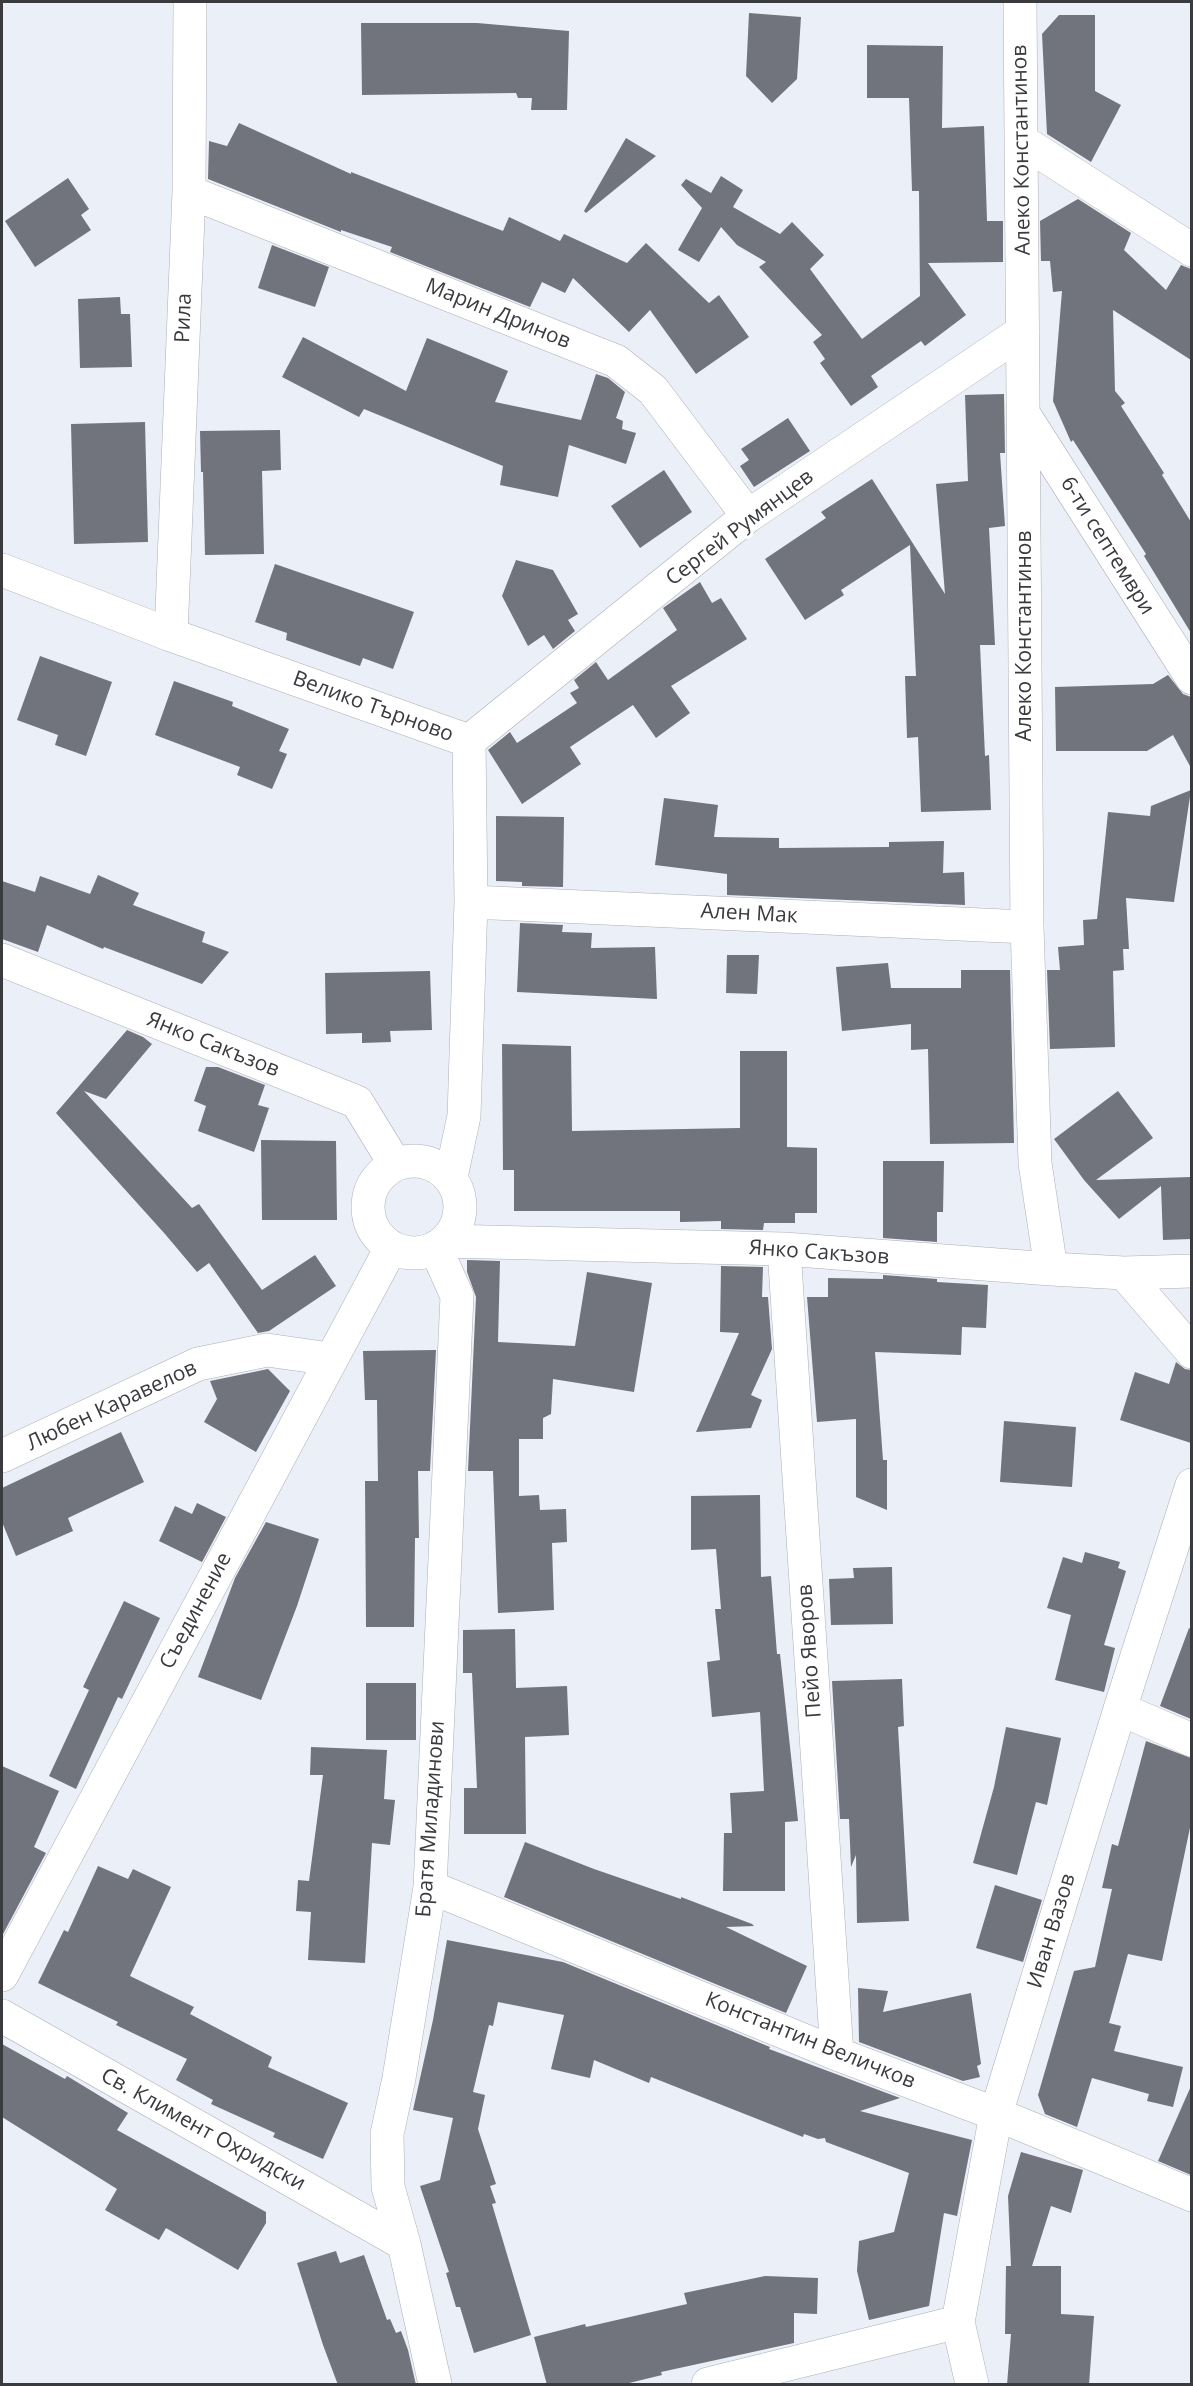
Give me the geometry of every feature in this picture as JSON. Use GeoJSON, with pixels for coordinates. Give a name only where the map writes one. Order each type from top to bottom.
{"type":"FeatureCollection","features":[{"type":"Feature","properties":{"kind":"street","name":"Рила"},"geometry":{"type":"LineString","coordinates":[[171,635],[189,192],[190,2]]}},
{"type":"Feature","properties":{"kind":"street","name":"Алеко Константинов"},"geometry":{"type":"LineString","coordinates":[[1020,2],[1027,927],[1035,1163],[1051,1269]]}},
{"type":"Feature","properties":{"kind":"street"},"geometry":{"type":"LineString","coordinates":[[1022,141],[1191,250]]}},
{"type":"Feature","properties":{"kind":"street","name":"Марин Дринов"},"geometry":{"type":"LineString","coordinates":[[189,192],[616,361],[653,390],[748,516]]}},
{"type":"Feature","properties":{"kind":"street","name":"Сергей Румянцев"},"geometry":{"type":"LineString","coordinates":[[469,741],[748,516],[1023,331]]}},
{"type":"Feature","properties":{"kind":"street","name":"6-ти септември"},"geometry":{"type":"LineString","coordinates":[[1023,413],[1191,678]]}},
{"type":"Feature","properties":{"kind":"street","name":"Велико Търново"},"geometry":{"type":"LineString","coordinates":[[2,570],[171,635],[469,741],[471,902],[464,1116],[451,1177]]}},
{"type":"Feature","properties":{"kind":"street","name":"Ален Мак"},"geometry":{"type":"LineString","coordinates":[[471,902],[1027,927]]}},
{"type":"Feature","properties":{"kind":"street","name":"Янко Сакъзов"},"geometry":{"type":"LineString","coordinates":[[2,960],[357,1102],[395,1164]]}},
{"type":"Feature","properties":{"kind":"street"},"geometry":{"type":"LineString","coordinates":[[415,1160],[435,1165],[451,1177],[460,1195],[460,1216],[452,1235],[441,1245],[415,1255],[391,1248],[377,1236],[368,1217],[369,1195],[379,1176],[395,1164],[415,1160]]}},
{"type":"Feature","properties":{"kind":"street","name":"Янко Сакъзов"},"geometry":{"type":"LineString","coordinates":[[441,1245],[784,1249],[1124,1274],[1191,1271]]}},
{"type":"Feature","properties":{"kind":"street","name":"Братя Миладинови"},"geometry":{"type":"LineString","coordinates":[[435,2385],[404,2244],[388,2187],[387,2134],[399,2078],[430,1887],[457,1296],[441,1245]]}},
{"type":"Feature","properties":{"kind":"street","name":"Съединение"},"geometry":{"type":"LineString","coordinates":[[2,1975],[391,1248]]}},
{"type":"Feature","properties":{"kind":"street","name":"Пейо Яворов"},"geometry":{"type":"LineString","coordinates":[[784,1249],[837,2054]]}},
{"type":"Feature","properties":{"kind":"street"},"geometry":{"type":"LineString","coordinates":[[1124,1274],[1191,1352]]}},
{"type":"Feature","properties":{"kind":"street","name":"Любен Каравелов"},"geometry":{"type":"LineString","coordinates":[[2,1456],[198,1364],[267,1350],[330,1359]]}},
{"type":"Feature","properties":{"kind":"street","name":"Иван Вазов"},"geometry":{"type":"LineString","coordinates":[[972,2385],[958,2322],[996,2114],[1191,1485]]}},
{"type":"Feature","properties":{"kind":"street"},"geometry":{"type":"LineString","coordinates":[[1120,1709],[1191,1740]]}},
{"type":"Feature","properties":{"kind":"street","name":"Константин Величков"},"geometry":{"type":"LineString","coordinates":[[430,1887],[837,2054],[996,2114],[1191,2194]]}},
{"type":"Feature","properties":{"kind":"street","name":"Св. Климент Охридски"},"geometry":{"type":"LineString","coordinates":[[2,2016],[404,2244]]}},
{"type":"Feature","properties":{"kind":"street"},"geometry":{"type":"LineString","coordinates":[[708,2385],[958,2322]]}},
{"type":"Feature","properties":{"kind":"building"},"geometry":{"type":"Polygon","coordinates":[[[749,13],[801,17],[797,79],[772,103],[746,76],[749,13]]]}},
{"type":"Feature","properties":{"kind":"building"},"geometry":{"type":"Polygon","coordinates":[[[1059,15],[1095,15],[1095,91],[1121,105],[1091,162],[1047,134],[1042,34],[1059,15]]]}},
{"type":"Feature","properties":{"kind":"building"},"geometry":{"type":"Polygon","coordinates":[[[361,23],[477,23],[569,31],[567,110],[531,110],[532,98],[518,98],[516,93],[362,95],[361,23]]]}},
{"type":"Feature","properties":{"kind":"building"},"geometry":{"type":"Polygon","coordinates":[[[867,45],[943,46],[942,128],[984,126],[987,221],[1003,221],[1003,262],[928,263],[966,315],[925,346],[921,341],[871,376],[878,387],[851,406],[820,363],[825,359],[813,342],[822,335],[759,267],[766,262],[737,245],[721,227],[699,262],[678,250],[702,208],[681,185],[686,179],[711,193],[721,176],[743,190],[733,207],[780,234],[792,222],[824,255],[810,269],[862,339],[920,296],[919,191],[912,191],[909,98],[867,98],[867,45]]]}},
{"type":"Feature","properties":{"kind":"building"},"geometry":{"type":"Polygon","coordinates":[[[239,123],[351,174],[351,172],[503,231],[509,217],[560,241],[564,234],[627,263],[646,243],[709,303],[719,295],[749,337],[696,374],[650,310],[629,332],[573,278],[565,293],[542,282],[530,307],[390,252],[392,247],[341,230],[341,232],[208,179],[209,141],[227,146],[239,123]]]}},
{"type":"Feature","properties":{"kind":"building"},"geometry":{"type":"Polygon","coordinates":[[[626,138],[656,156],[586,213],[584,211],[626,138]]]}},
{"type":"Feature","properties":{"kind":"building"},"geometry":{"type":"Polygon","coordinates":[[[68,178],[89,209],[81,215],[91,230],[35,267],[5,221],[68,178]]]}},
{"type":"Feature","properties":{"kind":"building"},"geometry":{"type":"Polygon","coordinates":[[[1078,199],[1131,233],[1124,250],[1166,290],[1181,265],[1191,269],[1191,360],[1113,310],[1115,391],[1125,403],[1121,406],[1164,473],[1162,475],[1191,522],[1191,633],[1144,556],[1146,554],[1073,440],[1071,442],[1053,401],[1062,291],[1053,292],[1050,261],[1041,261],[1040,221],[1078,199]]]}},
{"type":"Feature","properties":{"kind":"building"},"geometry":{"type":"Polygon","coordinates":[[[272,245],[329,267],[315,307],[258,288],[272,245]]]}},
{"type":"Feature","properties":{"kind":"building"},"geometry":{"type":"Polygon","coordinates":[[[120,297],[121,314],[130,314],[132,367],[80,368],[78,299],[120,297]]]}},
{"type":"Feature","properties":{"kind":"building"},"geometry":{"type":"Polygon","coordinates":[[[303,337],[406,391],[427,338],[508,371],[495,402],[581,420],[596,374],[608,378],[625,392],[616,418],[623,421],[622,429],[636,433],[626,464],[569,445],[558,497],[500,485],[503,466],[364,409],[359,417],[282,377],[303,337]]]}},
{"type":"Feature","properties":{"kind":"building"},"geometry":{"type":"Polygon","coordinates":[[[1004,394],[1005,453],[1000,453],[1005,526],[989,528],[995,645],[980,645],[985,756],[989,755],[991,810],[921,812],[918,737],[907,738],[905,676],[916,676],[910,545],[841,590],[844,595],[805,620],[765,559],[826,518],[821,512],[872,479],[945,594],[936,484],[968,481],[965,395],[1004,394]]]}},
{"type":"Feature","properties":{"kind":"building"},"geometry":{"type":"Polygon","coordinates":[[[788,418],[810,451],[754,487],[740,466],[749,460],[741,449],[788,418]]]}},
{"type":"Feature","properties":{"kind":"building"},"geometry":{"type":"Polygon","coordinates":[[[145,422],[148,542],[74,544],[71,424],[145,422]]]}},
{"type":"Feature","properties":{"kind":"building"},"geometry":{"type":"Polygon","coordinates":[[[280,430],[281,470],[262,471],[264,554],[205,555],[200,431],[280,430]]]}},
{"type":"Feature","properties":{"kind":"building"},"geometry":{"type":"Polygon","coordinates":[[[664,470],[692,512],[640,548],[611,506],[664,470]]]}},
{"type":"Feature","properties":{"kind":"building"},"geometry":{"type":"Polygon","coordinates":[[[516,560],[553,570],[578,614],[568,620],[575,631],[553,649],[544,635],[528,646],[502,596],[516,560]]]}},
{"type":"Feature","properties":{"kind":"building"},"geometry":{"type":"Polygon","coordinates":[[[275,564],[414,612],[393,669],[363,658],[360,666],[286,640],[287,633],[255,622],[275,564]]]}},
{"type":"Feature","properties":{"kind":"building"},"geometry":{"type":"Polygon","coordinates":[[[700,582],[712,603],[721,598],[747,639],[671,686],[690,713],[656,738],[633,705],[570,747],[581,764],[522,804],[488,750],[510,732],[517,743],[577,703],[570,693],[579,688],[574,680],[596,662],[608,680],[677,630],[663,608],[700,582]]]}},
{"type":"Feature","properties":{"kind":"building"},"geometry":{"type":"Polygon","coordinates":[[[40,656],[112,682],[86,756],[55,745],[58,735],[17,720],[40,656]]]}},
{"type":"Feature","properties":{"kind":"building"},"geometry":{"type":"Polygon","coordinates":[[[1168,675],[1183,694],[1191,697],[1191,768],[1173,735],[1147,751],[1056,751],[1055,687],[1153,684],[1168,675]]]}},
{"type":"Feature","properties":{"kind":"building"},"geometry":{"type":"Polygon","coordinates":[[[174,681],[233,702],[232,706],[289,729],[279,751],[287,754],[272,789],[237,775],[240,767],[155,735],[174,681]]]}},
{"type":"Feature","properties":{"kind":"building"},"geometry":{"type":"Polygon","coordinates":[[[1191,790],[1174,902],[1126,898],[1129,949],[1123,949],[1124,970],[1113,971],[1115,1047],[1050,1049],[1047,970],[1060,970],[1058,947],[1084,945],[1083,920],[1097,919],[1108,812],[1150,816],[1151,806],[1191,790]]]}},
{"type":"Feature","properties":{"kind":"building"},"geometry":{"type":"Polygon","coordinates":[[[664,798],[718,805],[714,837],[779,838],[779,848],[889,847],[889,842],[944,841],[943,873],[964,872],[965,905],[727,895],[727,874],[655,865],[664,798]]]}},
{"type":"Feature","properties":{"kind":"building"},"geometry":{"type":"Polygon","coordinates":[[[496,816],[564,817],[563,887],[522,886],[522,882],[496,881],[496,816]]]}},
{"type":"Feature","properties":{"kind":"building"},"geometry":{"type":"Polygon","coordinates":[[[98,875],[139,893],[133,905],[205,932],[202,942],[229,952],[202,984],[104,947],[103,949],[47,925],[38,952],[2,939],[2,881],[35,892],[40,876],[90,894],[98,875]]]}},
{"type":"Feature","properties":{"kind":"building"},"geometry":{"type":"Polygon","coordinates":[[[520,923],[563,925],[562,932],[592,933],[591,948],[655,947],[657,999],[517,992],[520,923]]]}},
{"type":"Feature","properties":{"kind":"building"},"geometry":{"type":"Polygon","coordinates":[[[727,955],[759,955],[757,994],[726,993],[727,955]]]}},
{"type":"Feature","properties":{"kind":"building"},"geometry":{"type":"Polygon","coordinates":[[[888,963],[891,988],[961,988],[961,970],[1010,970],[1014,1143],[930,1144],[928,1049],[911,1050],[911,1024],[842,1031],[836,967],[888,963]]]}},
{"type":"Feature","properties":{"kind":"building"},"geometry":{"type":"Polygon","coordinates":[[[430,971],[432,1030],[390,1031],[391,1042],[362,1043],[362,1033],[326,1034],[325,973],[430,971]]]}},
{"type":"Feature","properties":{"kind":"building"},"geometry":{"type":"Polygon","coordinates":[[[127,1030],[152,1044],[106,1099],[84,1091],[192,1208],[199,1204],[262,1290],[315,1255],[336,1286],[269,1331],[258,1333],[209,1263],[197,1272],[56,1113],[127,1030]]]}},
{"type":"Feature","properties":{"kind":"building"},"geometry":{"type":"Polygon","coordinates":[[[502,1044],[571,1046],[572,1131],[740,1128],[740,1051],[787,1051],[787,1147],[817,1148],[817,1213],[795,1213],[795,1223],[764,1223],[763,1230],[721,1229],[721,1221],[680,1222],[680,1211],[514,1211],[514,1170],[503,1170],[502,1044]]]}},
{"type":"Feature","properties":{"kind":"building"},"geometry":{"type":"Polygon","coordinates":[[[206,1067],[218,1067],[265,1085],[258,1105],[269,1108],[254,1152],[198,1131],[206,1106],[194,1101],[206,1067]]]}},
{"type":"Feature","properties":{"kind":"building"},"geometry":{"type":"Polygon","coordinates":[[[1118,1091],[1153,1138],[1096,1180],[1191,1177],[1191,1239],[1163,1240],[1161,1186],[1119,1219],[1084,1180],[1054,1139],[1118,1091]]]}},
{"type":"Feature","properties":{"kind":"building"},"geometry":{"type":"Polygon","coordinates":[[[261,1140],[336,1141],[337,1220],[262,1220],[261,1140]]]}},
{"type":"Feature","properties":{"kind":"building"},"geometry":{"type":"Polygon","coordinates":[[[883,1161],[944,1161],[943,1212],[937,1212],[937,1242],[883,1238],[883,1161]]]}},
{"type":"Feature","properties":{"kind":"building"},"geometry":{"type":"Polygon","coordinates":[[[467,1260],[500,1261],[498,1342],[575,1346],[587,1272],[652,1283],[634,1392],[553,1379],[551,1414],[543,1418],[543,1439],[519,1439],[519,1496],[539,1495],[540,1510],[566,1509],[567,1542],[552,1543],[554,1610],[498,1613],[493,1471],[468,1471],[476,1297],[467,1272],[467,1260]]]}},
{"type":"Feature","properties":{"kind":"building"},"geometry":{"type":"Polygon","coordinates":[[[721,1266],[763,1267],[762,1297],[768,1297],[772,1349],[751,1395],[762,1400],[751,1428],[696,1432],[739,1333],[720,1332],[721,1266]]]}},
{"type":"Feature","properties":{"kind":"building"},"geometry":{"type":"Polygon","coordinates":[[[883,1275],[937,1279],[937,1282],[988,1285],[986,1328],[962,1327],[961,1355],[875,1352],[883,1460],[887,1460],[887,1510],[856,1497],[856,1419],[817,1422],[807,1297],[828,1297],[828,1278],[883,1279],[883,1275]]]}},
{"type":"Feature","properties":{"kind":"building"},"geometry":{"type":"Polygon","coordinates":[[[436,1350],[430,1471],[418,1471],[419,1538],[415,1538],[414,1627],[366,1627],[365,1481],[378,1481],[377,1400],[365,1400],[363,1351],[436,1350]]]}},
{"type":"Feature","properties":{"kind":"building"},"geometry":{"type":"Polygon","coordinates":[[[1176,1362],[1185,1369],[1191,1370],[1191,1443],[1120,1420],[1135,1372],[1169,1384],[1176,1362]]]}},
{"type":"Feature","properties":{"kind":"building"},"geometry":{"type":"Polygon","coordinates":[[[268,1369],[290,1391],[256,1452],[204,1422],[217,1399],[210,1381],[268,1369]]]}},
{"type":"Feature","properties":{"kind":"building"},"geometry":{"type":"Polygon","coordinates":[[[1004,1421],[1076,1427],[1072,1487],[1000,1482],[1004,1421]]]}},
{"type":"Feature","properties":{"kind":"building"},"geometry":{"type":"Polygon","coordinates":[[[121,1432],[144,1482],[68,1518],[73,1531],[16,1556],[2,1522],[2,1488],[121,1432]]]}},
{"type":"Feature","properties":{"kind":"building"},"geometry":{"type":"Polygon","coordinates":[[[760,1495],[761,1577],[771,1576],[777,1654],[780,1654],[798,1821],[785,1822],[785,1891],[723,1891],[724,1833],[732,1833],[730,1793],[764,1791],[760,1712],[712,1717],[707,1662],[720,1660],[715,1609],[721,1609],[716,1549],[691,1550],[691,1496],[760,1495]]]}},
{"type":"Feature","properties":{"kind":"building"},"geometry":{"type":"Polygon","coordinates":[[[197,1503],[226,1517],[202,1562],[159,1541],[175,1506],[192,1514],[197,1503]]]}},
{"type":"Feature","properties":{"kind":"building"},"geometry":{"type":"Polygon","coordinates":[[[266,1522],[319,1539],[297,1606],[261,1700],[198,1677],[235,1578],[266,1522]]]}},
{"type":"Feature","properties":{"kind":"building"},"geometry":{"type":"Polygon","coordinates":[[[1085,1552],[1120,1562],[1118,1568],[1126,1571],[1104,1645],[1115,1648],[1104,1692],[1055,1680],[1071,1615],[1047,1608],[1063,1557],[1082,1563],[1085,1552]]]}},
{"type":"Feature","properties":{"kind":"building"},"geometry":{"type":"Polygon","coordinates":[[[892,1567],[893,1624],[831,1625],[829,1579],[854,1578],[853,1568],[892,1567]]]}},
{"type":"Feature","properties":{"kind":"building"},"geometry":{"type":"Polygon","coordinates":[[[124,1601],[160,1618],[122,1699],[118,1697],[76,1789],[49,1776],[89,1690],[83,1687],[124,1601]]]}},
{"type":"Feature","properties":{"kind":"building"},"geometry":{"type":"Polygon","coordinates":[[[1189,1628],[1191,1629],[1191,1719],[1160,1706],[1189,1628]]]}},
{"type":"Feature","properties":{"kind":"building"},"geometry":{"type":"Polygon","coordinates":[[[515,1629],[516,1688],[567,1686],[569,1735],[525,1737],[526,1834],[464,1834],[464,1788],[477,1788],[472,1673],[463,1673],[463,1630],[515,1629]]]}},
{"type":"Feature","properties":{"kind":"building"},"geometry":{"type":"Polygon","coordinates":[[[902,1679],[904,1726],[898,1727],[909,1921],[857,1923],[856,1855],[851,1867],[849,1819],[840,1819],[832,1681],[902,1679]]]}},
{"type":"Feature","properties":{"kind":"building"},"geometry":{"type":"Polygon","coordinates":[[[366,1683],[416,1683],[416,1740],[366,1740],[366,1683]]]}},
{"type":"Feature","properties":{"kind":"building"},"geometry":{"type":"Polygon","coordinates":[[[1006,1727],[1061,1738],[1047,1805],[1036,1802],[1017,1875],[973,1863],[994,1787],[1006,1727]]]}},
{"type":"Feature","properties":{"kind":"building"},"geometry":{"type":"Polygon","coordinates":[[[1146,1741],[1191,1758],[1191,1823],[1162,1961],[1128,1954],[1109,2023],[1121,2026],[1114,2051],[1183,2067],[1173,2107],[1147,2101],[1149,2094],[1092,2078],[1077,2127],[1045,2114],[1038,2095],[1074,1971],[1095,1967],[1112,1889],[1102,1888],[1112,1844],[1118,1846],[1146,1741]]]}},
{"type":"Feature","properties":{"kind":"building"},"geometry":{"type":"Polygon","coordinates":[[[311,1747],[387,1750],[384,1799],[395,1800],[390,1845],[372,1843],[365,1963],[308,1960],[311,1912],[296,1911],[298,1880],[309,1881],[323,1775],[310,1775],[311,1747]]]}},
{"type":"Feature","properties":{"kind":"building"},"geometry":{"type":"Polygon","coordinates":[[[2,1766],[59,1791],[34,1847],[46,1853],[2,1936],[2,1766]]]}},
{"type":"Feature","properties":{"kind":"building"},"geometry":{"type":"Polygon","coordinates":[[[525,1842],[594,1869],[681,1899],[681,1897],[752,1924],[754,1926],[726,1927],[807,1966],[786,2013],[504,1897],[525,1842]]]}},
{"type":"Feature","properties":{"kind":"building"},"geometry":{"type":"Polygon","coordinates":[[[98,1866],[128,1879],[133,1869],[171,1887],[130,1976],[194,2007],[190,2014],[272,2057],[268,2067],[348,2103],[323,2159],[273,2137],[275,2133],[211,2104],[213,2100],[176,2080],[187,2059],[116,2025],[118,2022],[38,1983],[64,1930],[68,1932],[98,1866]]]}},
{"type":"Feature","properties":{"kind":"building"},"geometry":{"type":"Polygon","coordinates":[[[995,1885],[1042,1900],[1023,1962],[976,1948],[995,1885]]]}},
{"type":"Feature","properties":{"kind":"building"},"geometry":{"type":"Polygon","coordinates":[[[447,1940],[563,1962],[770,2047],[769,2049],[900,2098],[860,2111],[972,2140],[957,2216],[944,2213],[929,2306],[869,2320],[857,2271],[859,2241],[894,2232],[909,2173],[826,2142],[825,2138],[818,2139],[804,2134],[803,2137],[651,2077],[649,2083],[594,2060],[590,2078],[551,2069],[564,2015],[498,2002],[493,2026],[489,2025],[473,2092],[485,2095],[478,2129],[496,2184],[490,2186],[496,2203],[492,2204],[531,2335],[474,2353],[460,2307],[456,2307],[446,2273],[449,2272],[420,2186],[440,2180],[453,2118],[413,2110],[433,2020],[447,1940]]]}},
{"type":"Feature","properties":{"kind":"building"},"geometry":{"type":"Polygon","coordinates":[[[858,1988],[888,1991],[883,2012],[971,1993],[981,2064],[977,2066],[980,2077],[963,2081],[859,2042],[858,1988]]]}},
{"type":"Feature","properties":{"kind":"building"},"geometry":{"type":"Polygon","coordinates":[[[2,2044],[65,2079],[67,2076],[128,2113],[117,2130],[266,2212],[266,2223],[238,2270],[166,2228],[159,2240],[105,2210],[117,2189],[2,2117],[2,2044]]]}},
{"type":"Feature","properties":{"kind":"building"},"geometry":{"type":"Polygon","coordinates":[[[1191,2086],[1191,2175],[1158,2161],[1191,2086]]]}},
{"type":"Feature","properties":{"kind":"building"},"geometry":{"type":"Polygon","coordinates":[[[1021,2152],[1083,2170],[1071,2213],[1051,2206],[1032,2266],[1061,2266],[1061,2314],[1094,2316],[1089,2385],[1007,2385],[1011,2334],[1005,2334],[1006,2266],[1011,2266],[1008,2196],[1021,2152]]]}},
{"type":"Feature","properties":{"kind":"building"},"geometry":{"type":"Polygon","coordinates":[[[336,2251],[340,2263],[364,2255],[387,2320],[390,2319],[396,2333],[401,2331],[416,2385],[338,2385],[297,2263],[336,2251]]]}},
{"type":"Feature","properties":{"kind":"building"},"geometry":{"type":"Polygon","coordinates":[[[765,2276],[818,2278],[817,2314],[794,2313],[794,2343],[661,2372],[662,2375],[621,2385],[547,2385],[534,2337],[585,2324],[586,2327],[687,2304],[684,2293],[765,2276]]]}}]}
